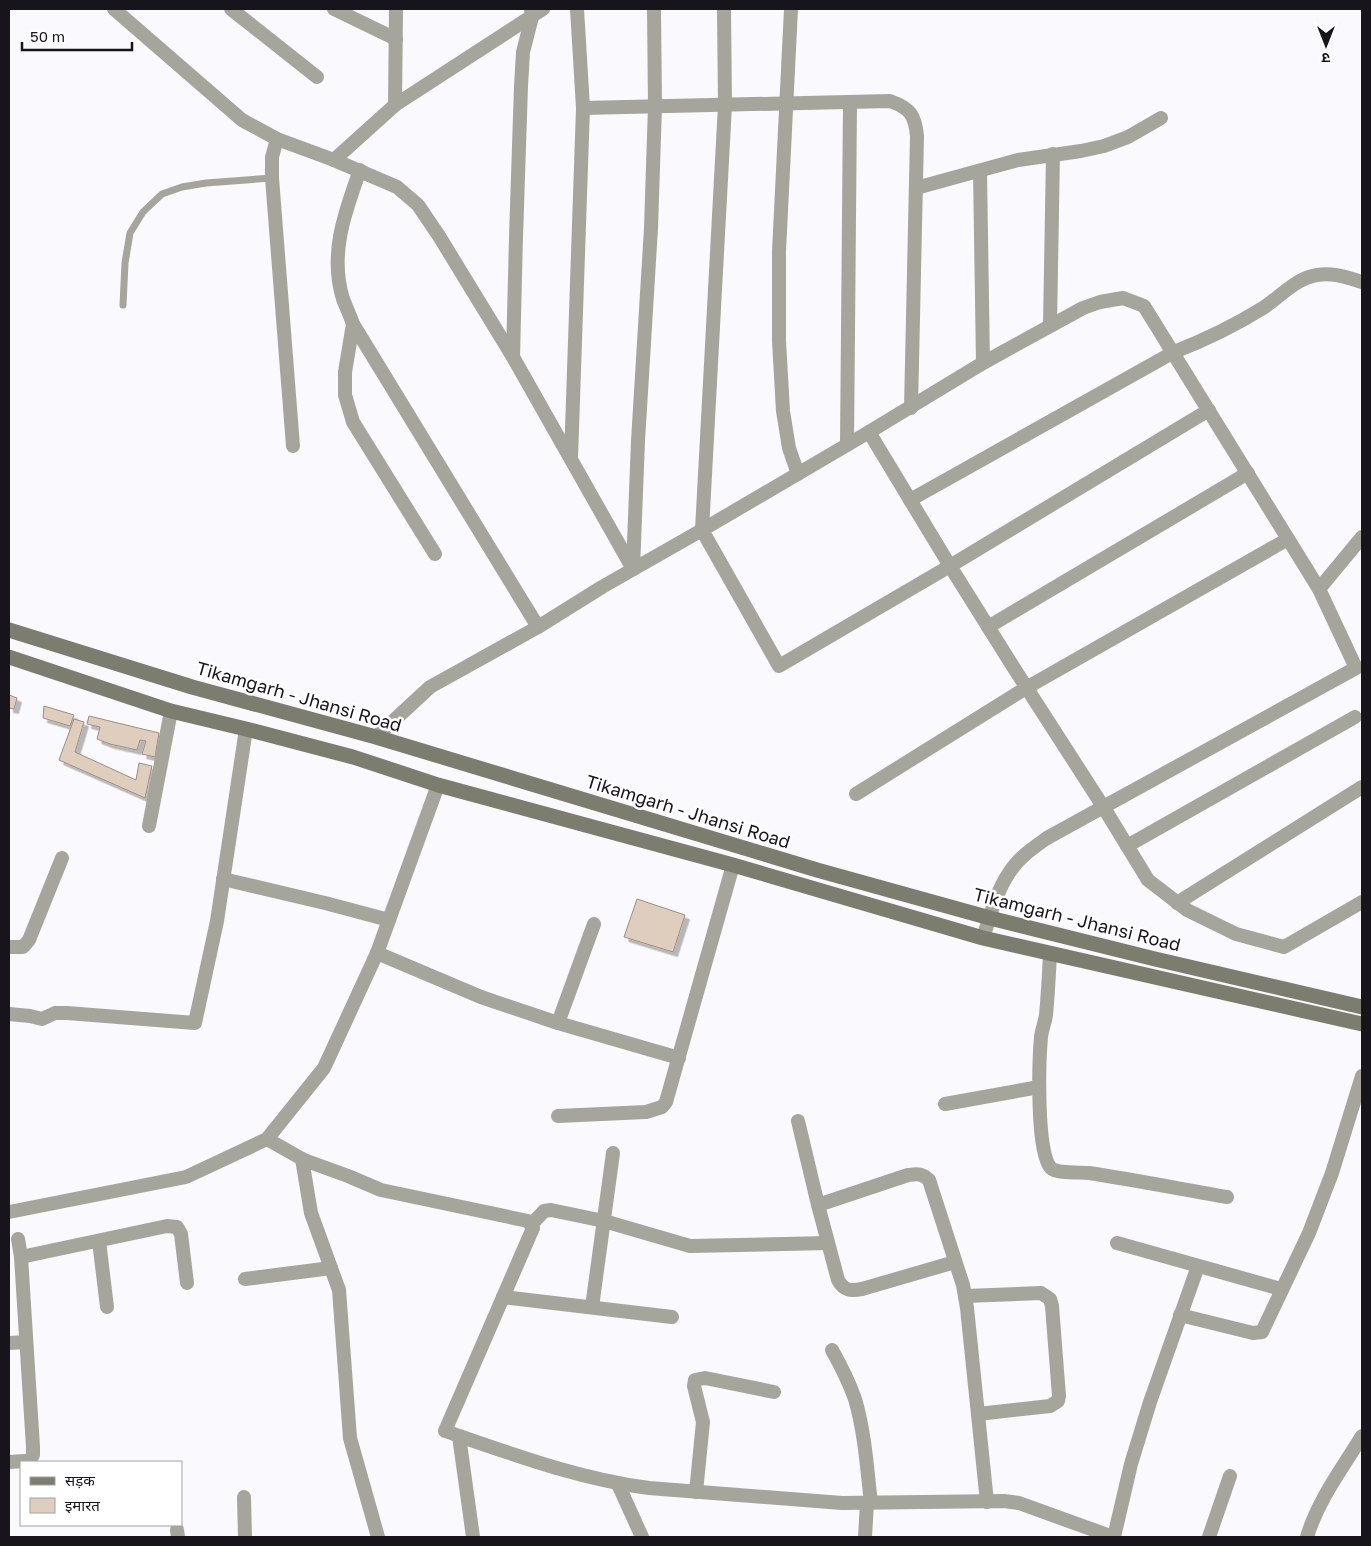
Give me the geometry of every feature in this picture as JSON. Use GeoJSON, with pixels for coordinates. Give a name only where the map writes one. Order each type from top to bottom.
{"type":"FeatureCollection","features":[{"type":"Feature","properties":{"kind":"street"},"geometry":{"type":"LineString","coordinates":[[115,9],[242,120],[277,139],[360,170],[396,187],[418,205],[513,357],[633,569]]}},
{"type":"Feature","properties":{"kind":"street"},"geometry":{"type":"LineString","coordinates":[[231,9],[317,77]]}},
{"type":"Feature","properties":{"kind":"street"},"geometry":{"type":"LineString","coordinates":[[396,9],[396,105]]}},
{"type":"Feature","properties":{"kind":"street"},"geometry":{"type":"LineString","coordinates":[[571,458],[583,108],[577,9]]}},
{"type":"Feature","properties":{"kind":"street"},"geometry":{"type":"LineString","coordinates":[[633,569],[638,441],[651,228],[655,106],[654,9]]}},
{"type":"Feature","properties":{"kind":"street"},"geometry":{"type":"LineString","coordinates":[[724,9],[725,105],[702,530],[779,666],[950,566],[1209,410]]}},
{"type":"Feature","properties":{"kind":"street"},"geometry":{"type":"LineString","coordinates":[[791,9],[779,251],[779,341],[783,412],[789,448],[798,474]]}},
{"type":"Feature","properties":{"kind":"street"},"geometry":{"type":"LineString","coordinates":[[341,11],[396,39]]}},
{"type":"Feature","properties":{"kind":"street"},"geometry":{"type":"LineString","coordinates":[[334,160],[396,105],[535,11]]}},
{"type":"Feature","properties":{"kind":"street"},"geometry":{"type":"LineString","coordinates":[[513,357],[521,86],[524,52],[535,11]]}},
{"type":"Feature","properties":{"kind":"street"},"geometry":{"type":"LineString","coordinates":[[583,108],[890,101],[902,105],[910,112],[916,122],[917,136],[911,408]]}},
{"type":"Feature","properties":{"kind":"street"},"geometry":{"type":"LineString","coordinates":[[847,445],[850,102]]}},
{"type":"Feature","properties":{"kind":"street"},"geometry":{"type":"LineString","coordinates":[[916,188],[1018,160],[1104,146],[1128,137],[1161,118]]}},
{"type":"Feature","properties":{"kind":"street"},"geometry":{"type":"LineString","coordinates":[[277,139],[272,157],[272,178],[293,446]]}},
{"type":"Feature","properties":{"kind":"street"},"geometry":{"type":"LineString","coordinates":[[1050,326],[1053,154]]}},
{"type":"Feature","properties":{"kind":"street"},"geometry":{"type":"LineString","coordinates":[[360,170],[345,213],[338,247],[338,268],[342,297],[353,324],[538,626]]}},
{"type":"Feature","properties":{"kind":"street"},"geometry":{"type":"LineString","coordinates":[[980,171],[983,363]]}},
{"type":"Feature","properties":{"kind":"street"},"geometry":{"type":"LineString","coordinates":[[910,500],[1174,352],[1206,340],[1238,323],[1265,307],[1297,283],[1317,275],[1339,275],[1362,282]]}},
{"type":"Feature","properties":{"kind":"street"},"geometry":{"type":"LineString","coordinates":[[376,737],[430,688],[911,408],[983,363],[1083,308],[1100,302],[1122,298],[1144,306],[1174,352],[1319,589],[1356,668],[1047,838],[1028,852],[1010,872],[1000,890],[983,938]]}},
{"type":"Feature","properties":{"kind":"street"},"geometry":{"type":"LineString","coordinates":[[353,324],[344,372],[345,395],[353,422],[435,554]]}},
{"type":"Feature","properties":{"kind":"street"},"geometry":{"type":"LineString","coordinates":[[869,432],[950,566],[1148,880],[1187,910],[1236,934],[1284,947],[1362,902]]}},
{"type":"Feature","properties":{"kind":"street"},"geometry":{"type":"LineString","coordinates":[[988,626],[1248,473]]}},
{"type":"Feature","properties":{"kind":"street"},"geometry":{"type":"LineString","coordinates":[[1319,589],[1362,537]]}},
{"type":"Feature","properties":{"kind":"street"},"geometry":{"type":"LineString","coordinates":[[856,794],[1026,688],[1288,539]]}},
{"type":"Feature","properties":{"kind":"street","name":"Tikamgarh - Jhansi Road"},"geometry":{"type":"LineString","coordinates":[[9,630],[192,686],[376,737],[817,870],[990,918],[1362,1007]]}},
{"type":"Feature","properties":{"kind":"street"},"geometry":{"type":"LineString","coordinates":[[9,657],[171,710],[353,757],[438,785],[733,865],[983,938],[1362,1024]]}},
{"type":"Feature","properties":{"kind":"street"},"geometry":{"type":"LineString","coordinates":[[149,826],[171,710]]}},
{"type":"Feature","properties":{"kind":"street"},"geometry":{"type":"LineString","coordinates":[[1127,846],[1355,717]]}},
{"type":"Feature","properties":{"kind":"street"},"geometry":{"type":"LineString","coordinates":[[9,1014],[42,1019],[55,1012],[67,1012],[195,1024],[217,921],[246,729]]}},
{"type":"Feature","properties":{"kind":"street"},"geometry":{"type":"LineString","coordinates":[[509,804],[517,780]]}},
{"type":"Feature","properties":{"kind":"street"},"geometry":{"type":"LineString","coordinates":[[9,1212],[186,1177],[266,1139],[324,1068],[377,953],[438,785]]}},
{"type":"Feature","properties":{"kind":"street"},"geometry":{"type":"LineString","coordinates":[[1177,902],[1362,787]]}},
{"type":"Feature","properties":{"kind":"street"},"geometry":{"type":"LineString","coordinates":[[9,947],[23,947],[29,940],[62,858]]}},
{"type":"Feature","properties":{"kind":"street"},"geometry":{"type":"LineString","coordinates":[[558,1116],[646,1112],[662,1107],[666,1102],[733,865]]}},
{"type":"Feature","properties":{"kind":"street"},"geometry":{"type":"LineString","coordinates":[[223,879],[325,902],[389,920]]}},
{"type":"Feature","properties":{"kind":"street"},"geometry":{"type":"LineString","coordinates":[[558,1023],[594,924]]}},
{"type":"Feature","properties":{"kind":"street"},"geometry":{"type":"LineString","coordinates":[[377,953],[481,997],[558,1023],[679,1058]]}},
{"type":"Feature","properties":{"kind":"street"},"geometry":{"type":"LineString","coordinates":[[1050,954],[1046,1014],[1041,1037],[1039,1087],[1041,1130],[1047,1162],[1053,1170],[1111,1176],[1227,1198]]}},
{"type":"Feature","properties":{"kind":"street"},"geometry":{"type":"LineString","coordinates":[[1180,1315],[1253,1333],[1264,1330],[1309,1233],[1332,1173],[1362,1076]]}},
{"type":"Feature","properties":{"kind":"street"},"geometry":{"type":"LineString","coordinates":[[945,1104],[1039,1087]]}},
{"type":"Feature","properties":{"kind":"street"},"geometry":{"type":"LineString","coordinates":[[798,1121],[818,1205],[841,1286],[852,1290],[862,1289],[956,1262]]}},
{"type":"Feature","properties":{"kind":"street"},"geometry":{"type":"LineString","coordinates":[[266,1139],[302,1159],[381,1190],[528,1221],[533,1228],[445,1431],[543,1464],[618,1484],[842,1503],[1019,1503],[1088,1533],[1113,1537],[1131,1464],[1150,1402],[1198,1266]]}},
{"type":"Feature","properties":{"kind":"street"},"geometry":{"type":"LineString","coordinates":[[592,1307],[613,1153]]}},
{"type":"Feature","properties":{"kind":"street"},"geometry":{"type":"LineString","coordinates":[[302,1159],[311,1213],[339,1290],[350,1438],[378,1537]]}},
{"type":"Feature","properties":{"kind":"street"},"geometry":{"type":"LineString","coordinates":[[818,1205],[908,1175],[924,1175],[929,1180],[965,1296],[971,1335],[987,1502]]}},
{"type":"Feature","properties":{"kind":"street"},"geometry":{"type":"LineString","coordinates":[[531,1225],[541,1213],[547,1210],[604,1221],[690,1246],[828,1243]]}},
{"type":"Feature","properties":{"kind":"street"},"geometry":{"type":"LineString","coordinates":[[21,1258],[167,1226],[177,1227],[181,1234],[187,1283]]}},
{"type":"Feature","properties":{"kind":"street"},"geometry":{"type":"LineString","coordinates":[[18,1240],[21,1258],[33,1455],[30,1460],[25,1461]]}},
{"type":"Feature","properties":{"kind":"street"},"geometry":{"type":"LineString","coordinates":[[99,1241],[107,1307]]}},
{"type":"Feature","properties":{"kind":"street"},"geometry":{"type":"LineString","coordinates":[[1117,1243],[1281,1290]]}},
{"type":"Feature","properties":{"kind":"street"},"geometry":{"type":"LineString","coordinates":[[245,1278],[331,1268]]}},
{"type":"Feature","properties":{"kind":"street"},"geometry":{"type":"LineString","coordinates":[[965,1296],[1041,1293],[1050,1299],[1052,1306],[1058,1401],[1050,1406],[978,1414]]}},
{"type":"Feature","properties":{"kind":"street"},"geometry":{"type":"LineString","coordinates":[[504,1296],[672,1317]]}},
{"type":"Feature","properties":{"kind":"street"},"geometry":{"type":"LineString","coordinates":[[9,1343],[26,1342]]}},
{"type":"Feature","properties":{"kind":"street"},"geometry":{"type":"LineString","coordinates":[[832,1350],[846,1376],[858,1413],[864,1440],[869,1503],[865,1537]]}},
{"type":"Feature","properties":{"kind":"street"},"geometry":{"type":"LineString","coordinates":[[696,1492],[703,1422],[694,1389],[695,1380],[705,1378],[774,1392]]}},
{"type":"Feature","properties":{"kind":"street"},"geometry":{"type":"LineString","coordinates":[[459,1436],[473,1537]]}},
{"type":"Feature","properties":{"kind":"street"},"geometry":{"type":"LineString","coordinates":[[1307,1537],[1319,1506],[1361,1440]]}},
{"type":"Feature","properties":{"kind":"street"},"geometry":{"type":"LineString","coordinates":[[1209,1537],[1230,1476]]}},
{"type":"Feature","properties":{"kind":"street"},"geometry":{"type":"LineString","coordinates":[[618,1484],[638,1534]]}},
{"type":"Feature","properties":{"kind":"street"},"geometry":{"type":"LineString","coordinates":[[244,1497],[245,1537]]}},
{"type":"Feature","properties":{"kind":"lane"},"geometry":{"type":"LineString","coordinates":[[123,305],[125,263],[130,233],[143,212],[162,194],[182,187],[206,183],[272,178]]}},
{"type":"Feature","properties":{"kind":"building"},"geometry":{"type":"Polygon","coordinates":[[[9,695],[17,698],[14,709],[9,708],[9,695]]]}},
{"type":"Feature","properties":{"kind":"building"},"geometry":{"type":"Polygon","coordinates":[[[44,706],[74,715],[70,726],[43,718],[44,706]]]}},
{"type":"Feature","properties":{"kind":"building"},"geometry":{"type":"Polygon","coordinates":[[[89,716],[159,733],[155,757],[142,754],[146,741],[140,740],[137,750],[97,739],[100,727],[87,724],[89,716]]]}},
{"type":"Feature","properties":{"kind":"building"},"geometry":{"type":"Polygon","coordinates":[[[74,719],[84,722],[75,752],[136,780],[139,763],[152,766],[145,798],[59,760],[74,719]]]}},
{"type":"Feature","properties":{"kind":"building"},"geometry":{"type":"Polygon","coordinates":[[[637,899],[685,915],[673,952],[624,937],[637,899]]]}}]}
